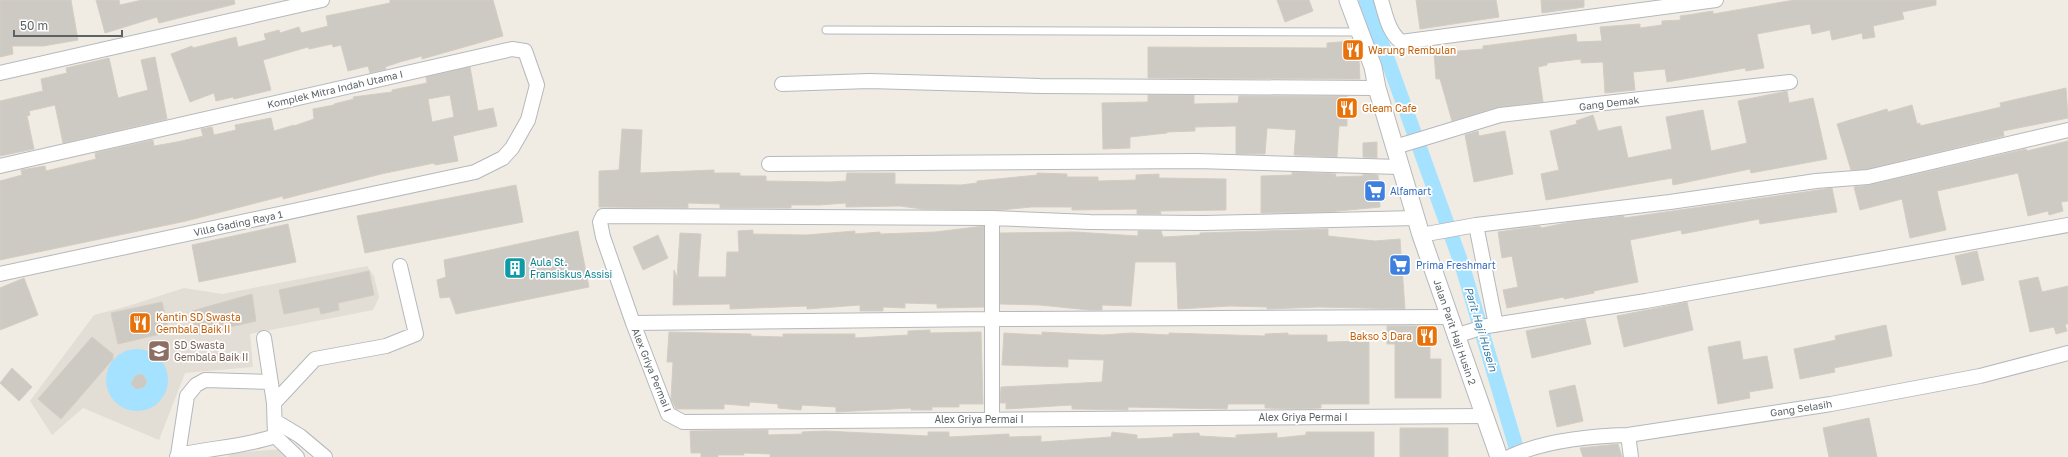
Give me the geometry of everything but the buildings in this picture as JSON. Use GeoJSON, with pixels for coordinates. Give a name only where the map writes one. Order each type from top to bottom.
{"type":"FeatureCollection","features":[{"type":"Feature","properties":{"kind":"street"},"geometry":{"type":"LineString","coordinates":[[0,73],[322,0]]}},
{"type":"Feature","properties":{"kind":"street","name":"Jalan Parit Haji Husin 2"},"geometry":{"type":"LineString","coordinates":[[1348,0],[1373,68],[1377,88],[1400,146],[1400,167],[1416,218],[1428,233],[1450,316],[1462,334],[1486,416],[1506,457]]}},
{"type":"Feature","properties":{"kind":"street"},"geometry":{"type":"LineString","coordinates":[[1381,0],[1390,30],[1401,42],[1716,0]]}},
{"type":"Feature","properties":{"kind":"street","name":"Komplek Mitra Indah Utama I"},"geometry":{"type":"LineString","coordinates":[[0,166],[512,49],[525,51],[537,85],[528,120],[512,148],[503,158],[475,172]]}},
{"type":"Feature","properties":{"kind":"street"},"geometry":{"type":"LineString","coordinates":[[782,84],[869,81],[1040,86],[1377,88]]}},
{"type":"Feature","properties":{"kind":"street","name":"Gang Demak"},"geometry":{"type":"LineString","coordinates":[[1400,146],[1500,115],[1790,82]]}},
{"type":"Feature","properties":{"kind":"street"},"geometry":{"type":"LineString","coordinates":[[1428,233],[1476,225],[1670,202],[1816,181],[1868,176],[2068,130]]}},
{"type":"Feature","properties":{"kind":"street"},"geometry":{"type":"LineString","coordinates":[[769,164],[1197,162],[1400,167]]}},
{"type":"Feature","properties":{"kind":"street","name":"Villa Gading Raya 1"},"geometry":{"type":"LineString","coordinates":[[0,274],[475,172]]}},
{"type":"Feature","properties":{"kind":"street"},"geometry":{"type":"LineString","coordinates":[[633,323],[603,237],[600,222],[603,216],[992,218],[1090,222],[1203,223],[1416,218]]}},
{"type":"Feature","properties":{"kind":"street"},"geometry":{"type":"LineString","coordinates":[[992,218],[992,419]]}},
{"type":"Feature","properties":{"kind":"street"},"geometry":{"type":"LineString","coordinates":[[1476,225],[1492,325]]}},
{"type":"Feature","properties":{"kind":"street"},"geometry":{"type":"LineString","coordinates":[[1462,334],[1492,325],[1646,301],[2068,225]]}},
{"type":"Feature","properties":{"kind":"street"},"geometry":{"type":"LineString","coordinates":[[274,403],[315,359],[386,346],[416,334],[400,266]]}},
{"type":"Feature","properties":{"kind":"street","name":"Alex Griya Permai I"},"geometry":{"type":"LineString","coordinates":[[1450,316],[633,323],[668,414],[683,422],[1486,416]]}},
{"type":"Feature","properties":{"kind":"street"},"geometry":{"type":"LineString","coordinates":[[264,338],[274,403],[275,436],[297,457]]}},
{"type":"Feature","properties":{"kind":"street","name":"Gang Selasih"},"geometry":{"type":"LineString","coordinates":[[1506,457],[1563,441],[1606,435],[1628,435],[1830,404],[1980,376],[2068,353]]}},
{"type":"Feature","properties":{"kind":"street"},"geometry":{"type":"LineString","coordinates":[[271,382],[205,380],[196,385],[188,396],[178,456],[260,441],[275,436]]}},
{"type":"Feature","properties":{"kind":"street"},"geometry":{"type":"LineString","coordinates":[[275,421],[300,436],[325,457]]}},
{"type":"Feature","properties":{"kind":"street"},"geometry":{"type":"LineString","coordinates":[[1628,435],[1631,457]]}},
{"type":"Feature","properties":{"kind":"lane"},"geometry":{"type":"LineString","coordinates":[[826,30],[1360,32]]}},
{"type":"Feature","properties":{"kind":"shaded area","name":"SD Swasta Gembala Baik II"},"geometry":{"type":"Polygon","coordinates":[[[367,266],[374,276],[379,297],[373,310],[250,334],[253,367],[185,373],[159,440],[83,408],[52,435],[30,401],[94,315],[184,288],[222,294],[367,266]]]}},
{"type":"Feature","properties":{"kind":"shaded area"},"geometry":{"type":"Polygon","coordinates":[[[283,449],[290,457],[227,457],[231,453],[283,449]]]}},
{"type":"Feature","properties":{"kind":"water"},"geometry":{"type":"Polygon","coordinates":[[[137,349],[149,351],[159,358],[166,368],[168,380],[166,392],[159,402],[149,409],[137,411],[125,409],[115,402],[108,392],[106,380],[108,368],[115,358],[125,351],[137,349]]]}},
{"type":"Feature","properties":{"kind":"waterway","name":"Parit Haji Husein"},"geometry":{"type":"LineString","coordinates":[[1366,0],[1462,265],[1519,457]]}},
{"type":"Feature","properties":{"kind":"place","name":"Warung Rembulan"},"geometry":{"type":"Point","coordinates":[1353,50]}},
{"type":"Feature","properties":{"kind":"place","name":"Gleam Cafe"},"geometry":{"type":"Point","coordinates":[1347,108]}},
{"type":"Feature","properties":{"kind":"place","name":"Alfamart"},"geometry":{"type":"Point","coordinates":[1375,191]}},
{"type":"Feature","properties":{"kind":"place","name":"Prima Freshmart"},"geometry":{"type":"Point","coordinates":[1400,265]}},
{"type":"Feature","properties":{"kind":"place","name":"Aula St. Fransiskus Assisi"},"geometry":{"type":"Point","coordinates":[515,268]}},
{"type":"Feature","properties":{"kind":"place","name":"Kantin SD Swasta Gembala Baik II"},"geometry":{"type":"Point","coordinates":[140,323]}},
{"type":"Feature","properties":{"kind":"place","name":"Bakso 3 Dara"},"geometry":{"type":"Point","coordinates":[1427,336]}},
{"type":"Feature","properties":{"kind":"place","name":"SD Swasta Gembala Baik II"},"geometry":{"type":"Point","coordinates":[159,351]}}]}
